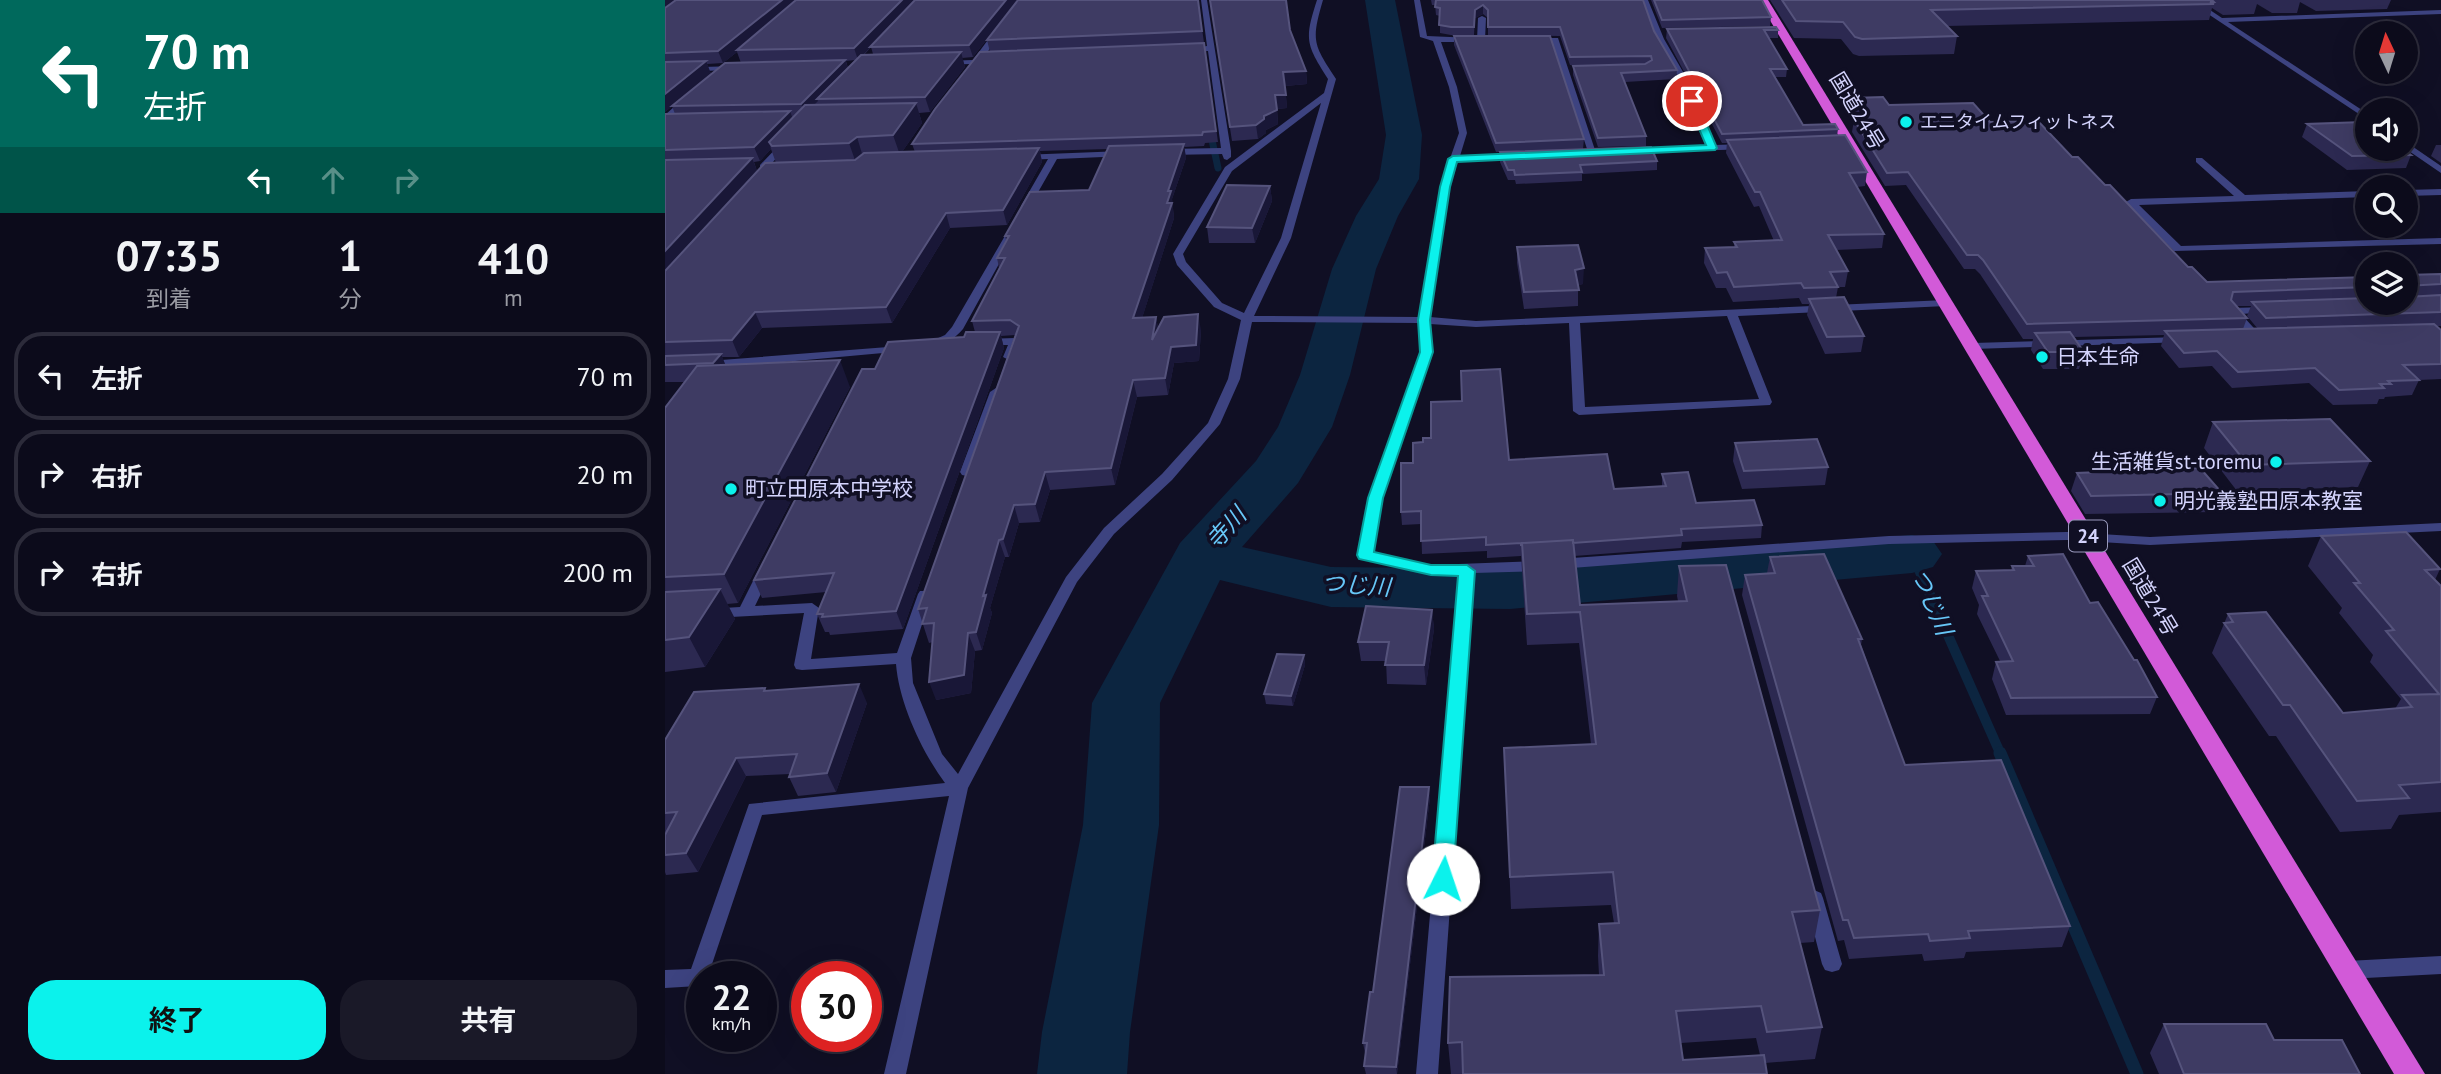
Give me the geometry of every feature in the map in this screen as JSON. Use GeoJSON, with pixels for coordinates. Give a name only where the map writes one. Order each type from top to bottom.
{"type":"FeatureCollection","features":[{"type":"Feature","properties":{"kind":"highway","name":"国道24号"},"geometry":{"type":"LineString","coordinates":[[1763,0],[1775,31],[1973,346],[2410,1074]]}},
{"type":"Feature","properties":{"kind":"street"},"geometry":{"type":"LineString","coordinates":[[1205,0],[1228,169]]}},
{"type":"Feature","properties":{"kind":"street"},"geometry":{"type":"LineString","coordinates":[[895,1074],[959,788],[1070,580],[1109,531],[1167,477],[1214,424],[1234,379],[1251,319],[1286,238],[1332,79],[1312,51],[1310,33],[1320,0]]}},
{"type":"Feature","properties":{"kind":"street"},"geometry":{"type":"LineString","coordinates":[[1417,0],[1424,37],[1436,40],[1487,40],[1482,18]]}},
{"type":"Feature","properties":{"kind":"street"},"geometry":{"type":"LineString","coordinates":[[1645,0],[1712,148]]}},
{"type":"Feature","properties":{"kind":"street"},"geometry":{"type":"LineString","coordinates":[[2190,0],[2355,109]]}},
{"type":"Feature","properties":{"kind":"street"},"geometry":{"type":"LineString","coordinates":[[2296,6],[2315,17]]}},
{"type":"Feature","properties":{"kind":"street"},"geometry":{"type":"LineString","coordinates":[[2260,12],[2270,19]]}},
{"type":"Feature","properties":{"kind":"street"},"geometry":{"type":"LineString","coordinates":[[2221,20],[2441,12]]}},
{"type":"Feature","properties":{"kind":"street"},"geometry":{"type":"LineString","coordinates":[[963,78],[1009,19]]}},
{"type":"Feature","properties":{"kind":"street"},"geometry":{"type":"LineString","coordinates":[[1658,33],[1672,33]]}},
{"type":"Feature","properties":{"kind":"street"},"geometry":{"type":"LineString","coordinates":[[1436,40],[1453,87],[1463,133],[1445,187],[1424,320],[1427,352],[1375,498],[1365,555],[1466,575],[1722,558],[1889,540],[2088,536],[2150,541],[2441,527]]}},
{"type":"Feature","properties":{"kind":"street"},"geometry":{"type":"LineString","coordinates":[[1518,40],[1555,40],[1592,153]]}},
{"type":"Feature","properties":{"kind":"street"},"geometry":{"type":"LineString","coordinates":[[1174,51],[1211,48]]}},
{"type":"Feature","properties":{"kind":"street"},"geometry":{"type":"LineString","coordinates":[[937,63],[991,58]]}},
{"type":"Feature","properties":{"kind":"street"},"geometry":{"type":"LineString","coordinates":[[714,77],[734,61]]}},
{"type":"Feature","properties":{"kind":"street"},"geometry":{"type":"LineString","coordinates":[[665,70],[751,68]]}},
{"type":"Feature","properties":{"kind":"street"},"geometry":{"type":"LineString","coordinates":[[1565,70],[1578,70]]}},
{"type":"Feature","properties":{"kind":"street"},"geometry":{"type":"LineString","coordinates":[[665,121],[694,94]]}},
{"type":"Feature","properties":{"kind":"street"},"geometry":{"type":"LineString","coordinates":[[1328,94],[1228,169],[1178,254],[1181,264],[1218,305],[1251,319],[1424,320],[1476,324],[1946,303]]}},
{"type":"Feature","properties":{"kind":"street"},"geometry":{"type":"LineString","coordinates":[[665,121],[678,122]]}},
{"type":"Feature","properties":{"kind":"street"},"geometry":{"type":"LineString","coordinates":[[759,182],[765,169],[791,138]]}},
{"type":"Feature","properties":{"kind":"street"},"geometry":{"type":"LineString","coordinates":[[1578,153],[1753,146]]}},
{"type":"Feature","properties":{"kind":"street"},"geometry":{"type":"LineString","coordinates":[[1161,153],[1227,150]]}},
{"type":"Feature","properties":{"kind":"street"},"geometry":{"type":"LineString","coordinates":[[1013,158],[1134,153]]}},
{"type":"Feature","properties":{"kind":"street"},"geometry":{"type":"LineString","coordinates":[[2418,154],[2441,170]]}},
{"type":"Feature","properties":{"kind":"street"},"geometry":{"type":"LineString","coordinates":[[696,365],[874,357],[927,346],[953,333],[1054,156]]}},
{"type":"Feature","properties":{"kind":"street"},"geometry":{"type":"LineString","coordinates":[[1453,159],[1523,156]]}},
{"type":"Feature","properties":{"kind":"street"},"geometry":{"type":"LineString","coordinates":[[2199,160],[2242,198]]}},
{"type":"Feature","properties":{"kind":"street"},"geometry":{"type":"LineString","coordinates":[[751,167],[781,172]]}},
{"type":"Feature","properties":{"kind":"street"},"geometry":{"type":"LineString","coordinates":[[2418,193],[2441,192]]}},
{"type":"Feature","properties":{"kind":"street"},"geometry":{"type":"LineString","coordinates":[[2355,194],[2131,202],[2178,249],[2441,241]]}},
{"type":"Feature","properties":{"kind":"street"},"geometry":{"type":"LineString","coordinates":[[2245,339],[2263,338],[2232,311],[2273,310]]}},
{"type":"Feature","properties":{"kind":"street"},"geometry":{"type":"LineString","coordinates":[[1574,320],[1579,411],[1766,402],[1731,311]]}},
{"type":"Feature","properties":{"kind":"street"},"geometry":{"type":"LineString","coordinates":[[953,333],[971,342],[1015,341],[963,483]]}},
{"type":"Feature","properties":{"kind":"street"},"geometry":{"type":"LineString","coordinates":[[1973,346],[2191,340]]}},
{"type":"Feature","properties":{"kind":"street"},"geometry":{"type":"LineString","coordinates":[[745,611],[770,562]]}},
{"type":"Feature","properties":{"kind":"street"},"geometry":{"type":"LineString","coordinates":[[1427,1074],[1466,575]]}},
{"type":"Feature","properties":{"kind":"street"},"geometry":{"type":"LineString","coordinates":[[928,586],[903,658],[905,683],[935,757],[959,788]]}},
{"type":"Feature","properties":{"kind":"street"},"geometry":{"type":"LineString","coordinates":[[692,614],[812,608],[802,666],[903,658]]}},
{"type":"Feature","properties":{"kind":"street"},"geometry":{"type":"LineString","coordinates":[[665,979],[698,977],[755,808],[959,788]]}},
{"type":"Feature","properties":{"kind":"street"},"geometry":{"type":"LineString","coordinates":[[1811,885],[1832,964]]}},
{"type":"Feature","properties":{"kind":"street"},"geometry":{"type":"LineString","coordinates":[[2347,970],[2441,965]]}},
{"type":"Feature","properties":{"kind":"building"},"geometry":{"type":"Polygon","coordinates":[[[676,0],[782,0],[718,51],[665,53],[665,8],[676,0]]]}},
{"type":"Feature","properties":{"kind":"building"},"geometry":{"type":"Polygon","coordinates":[[[796,0],[902,0],[854,48],[737,50],[796,0]]]}},
{"type":"Feature","properties":{"kind":"building"},"geometry":{"type":"Polygon","coordinates":[[[915,0],[1006,0],[969,45],[870,47],[915,0]]]}},
{"type":"Feature","properties":{"kind":"building"},"geometry":{"type":"Polygon","coordinates":[[[1018,0],[1198,0],[1202,31],[987,40],[1018,0]]]}},
{"type":"Feature","properties":{"kind":"building"},"geometry":{"type":"Polygon","coordinates":[[[1210,0],[1286,0],[1290,30],[1306,71],[1283,72],[1286,95],[1275,95],[1277,110],[1264,116],[1256,125],[1230,127],[1210,0]]]}},
{"type":"Feature","properties":{"kind":"building"},"geometry":{"type":"Polygon","coordinates":[[[1436,0],[1643,0],[1654,31],[1677,70],[1621,73],[1646,136],[1598,138],[1573,66],[1645,64],[1652,60],[1651,56],[1570,57],[1560,27],[1488,27],[1488,10],[1483,5],[1475,10],[1474,27],[1439,25],[1440,8],[1435,7],[1436,0]]]}},
{"type":"Feature","properties":{"kind":"building"},"geometry":{"type":"Polygon","coordinates":[[[1654,0],[1762,0],[1771,17],[1662,20],[1654,0]]]}},
{"type":"Feature","properties":{"kind":"building"},"geometry":{"type":"Polygon","coordinates":[[[1782,0],[2212,0],[2214,2],[2210,2],[2214,4],[1931,10],[1957,36],[1862,39],[1855,37],[1843,22],[1796,21],[1782,0]]]}},
{"type":"Feature","properties":{"kind":"building"},"geometry":{"type":"Polygon","coordinates":[[[1776,27],[1778,30],[1764,30],[1787,69],[1770,69],[1803,125],[1835,124],[1838,129],[1722,134],[1667,29],[1776,27]]]}},
{"type":"Feature","properties":{"kind":"building"},"geometry":{"type":"Polygon","coordinates":[[[1454,36],[1550,36],[1584,139],[1496,143],[1454,36]]]}},
{"type":"Feature","properties":{"kind":"building"},"geometry":{"type":"Polygon","coordinates":[[[1204,43],[1216,131],[1203,132],[1202,135],[912,144],[935,109],[980,52],[1204,43]]]}},
{"type":"Feature","properties":{"kind":"building"},"geometry":{"type":"Polygon","coordinates":[[[961,52],[925,97],[817,99],[861,55],[961,52]]]}},
{"type":"Feature","properties":{"kind":"building"},"geometry":{"type":"Polygon","coordinates":[[[845,60],[801,104],[672,106],[725,63],[845,60]]]}},
{"type":"Feature","properties":{"kind":"building"},"geometry":{"type":"Polygon","coordinates":[[[706,61],[665,94],[665,62],[706,61]]]}},
{"type":"Feature","properties":{"kind":"building"},"geometry":{"type":"Polygon","coordinates":[[[1883,97],[1889,105],[1973,103],[1990,122],[2038,121],[2072,157],[2078,157],[2105,185],[2110,185],[2188,267],[2192,267],[2207,282],[2355,277],[2355,287],[2233,292],[2231,300],[2247,318],[2027,324],[1983,260],[1978,255],[1967,255],[1908,172],[1887,173],[1854,120],[1868,119],[1853,98],[1883,97]]]}},
{"type":"Feature","properties":{"kind":"building"},"geometry":{"type":"Polygon","coordinates":[[[916,103],[893,135],[857,137],[849,143],[772,146],[769,142],[805,105],[916,103]]]}},
{"type":"Feature","properties":{"kind":"building"},"geometry":{"type":"Polygon","coordinates":[[[790,111],[754,147],[665,150],[665,114],[790,111]]]}},
{"type":"Feature","properties":{"kind":"building"},"geometry":{"type":"Polygon","coordinates":[[[2355,122],[2355,156],[2352,156],[2307,124],[2355,122]]]}},
{"type":"Feature","properties":{"kind":"building"},"geometry":{"type":"Polygon","coordinates":[[[1845,135],[1867,172],[1849,173],[1884,234],[1828,235],[1848,271],[1830,272],[1838,287],[1804,288],[1801,283],[1734,287],[1727,272],[1717,273],[1705,248],[1737,247],[1734,242],[1782,240],[1760,192],[1755,192],[1727,140],[1845,135]]]}},
{"type":"Feature","properties":{"kind":"building"},"geometry":{"type":"Polygon","coordinates":[[[1184,144],[1168,191],[1171,191],[1167,203],[1172,203],[1133,318],[1156,317],[1152,340],[1164,317],[1198,314],[1196,345],[1171,347],[1165,378],[1133,380],[1111,468],[1045,472],[1035,504],[1014,505],[1003,539],[999,540],[976,632],[968,633],[964,675],[929,682],[934,623],[922,624],[927,608],[918,609],[1019,326],[1010,320],[972,321],[1005,258],[997,258],[1009,236],[1005,236],[1030,192],[1089,190],[1109,146],[1184,144]]]}},
{"type":"Feature","properties":{"kind":"building"},"geometry":{"type":"Polygon","coordinates":[[[1651,147],[1657,161],[1580,165],[1582,172],[1515,175],[1514,170],[1508,170],[1500,152],[1651,147]]]}},
{"type":"Feature","properties":{"kind":"building"},"geometry":{"type":"Polygon","coordinates":[[[1039,148],[1003,210],[946,213],[886,307],[755,312],[732,340],[665,342],[665,271],[765,163],[855,160],[864,153],[1039,148]]]}},
{"type":"Feature","properties":{"kind":"building"},"geometry":{"type":"Polygon","coordinates":[[[752,158],[665,251],[665,160],[752,158]]]}},
{"type":"Feature","properties":{"kind":"building"},"geometry":{"type":"Polygon","coordinates":[[[1227,185],[1270,186],[1252,228],[1207,227],[1227,185]]]}},
{"type":"Feature","properties":{"kind":"building"},"geometry":{"type":"Polygon","coordinates":[[[1578,245],[1584,268],[1575,270],[1579,290],[1524,292],[1517,247],[1578,245]]]}},
{"type":"Feature","properties":{"kind":"building"},"geometry":{"type":"Polygon","coordinates":[[[2441,274],[2441,284],[2418,285],[2418,275],[2441,274]]]}},
{"type":"Feature","properties":{"kind":"building"},"geometry":{"type":"Polygon","coordinates":[[[2441,295],[2441,312],[2418,313],[2418,296],[2441,295]]]}},
{"type":"Feature","properties":{"kind":"building"},"geometry":{"type":"Polygon","coordinates":[[[1844,297],[1864,336],[1827,337],[1809,299],[1844,297]]]}},
{"type":"Feature","properties":{"kind":"building"},"geometry":{"type":"Polygon","coordinates":[[[2355,298],[2355,315],[2266,318],[2252,302],[2355,298]]]}},
{"type":"Feature","properties":{"kind":"building"},"geometry":{"type":"Polygon","coordinates":[[[2434,324],[2441,330],[2441,364],[2403,365],[2419,380],[2388,381],[2391,384],[2380,384],[2384,388],[2339,390],[2315,368],[2238,372],[2217,351],[2184,353],[2165,331],[2434,324]]]}},
{"type":"Feature","properties":{"kind":"building"},"geometry":{"type":"Polygon","coordinates":[[[966,332],[1000,332],[896,611],[822,617],[823,614],[817,614],[834,573],[754,580],[862,369],[875,369],[888,342],[964,337],[966,332]]]}},
{"type":"Feature","properties":{"kind":"building"},"geometry":{"type":"Polygon","coordinates":[[[2070,332],[2084,352],[2048,352],[2035,333],[2070,332]]]}},
{"type":"Feature","properties":{"kind":"building"},"geometry":{"type":"Polygon","coordinates":[[[721,354],[713,363],[665,365],[665,356],[721,354]]]}},
{"type":"Feature","properties":{"kind":"building","name":"町立田原本中学校"},"geometry":{"type":"Polygon","coordinates":[[[840,360],[724,574],[665,577],[665,408],[697,366],[840,360]]]}},
{"type":"Feature","properties":{"kind":"building"},"geometry":{"type":"Polygon","coordinates":[[[1500,369],[1509,460],[1607,454],[1614,489],[1666,486],[1662,474],[1688,472],[1696,503],[1754,500],[1762,525],[1681,529],[1682,535],[1573,543],[1573,540],[1522,543],[1521,546],[1521,543],[1486,545],[1486,537],[1421,541],[1421,511],[1401,512],[1401,463],[1413,463],[1413,443],[1423,442],[1423,438],[1431,438],[1431,402],[1462,401],[1461,371],[1500,369]]]}},
{"type":"Feature","properties":{"kind":"building"},"geometry":{"type":"Polygon","coordinates":[[[2330,419],[2370,461],[2248,465],[2213,422],[2330,419]]]}},
{"type":"Feature","properties":{"kind":"building"},"geometry":{"type":"Polygon","coordinates":[[[1817,439],[1828,467],[1744,471],[1735,443],[1817,439]]]}},
{"type":"Feature","properties":{"kind":"building"},"geometry":{"type":"Polygon","coordinates":[[[2200,468],[2222,493],[2091,496],[2077,473],[2200,468]]]}},
{"type":"Feature","properties":{"kind":"building"},"geometry":{"type":"Polygon","coordinates":[[[2406,532],[2440,569],[2425,570],[2441,586],[2441,782],[2399,785],[2409,798],[2357,801],[2290,705],[2283,705],[2224,623],[2233,622],[2228,614],[2266,612],[2343,713],[2412,707],[2402,695],[2439,694],[2386,631],[2394,630],[2354,583],[2360,583],[2321,536],[2406,532]]]}},
{"type":"Feature","properties":{"kind":"building"},"geometry":{"type":"Polygon","coordinates":[[[1573,540],[1580,605],[1687,601],[1679,566],[1726,565],[1820,910],[1792,912],[1822,1027],[1767,1032],[1761,1006],[1676,1011],[1683,1060],[1764,1055],[1767,1074],[1463,1074],[1462,1042],[1448,1043],[1450,977],[1604,975],[1599,924],[1619,923],[1613,872],[1510,877],[1504,748],[1596,744],[1580,612],[1527,614],[1522,543],[1573,540]]]}},
{"type":"Feature","properties":{"kind":"building"},"geometry":{"type":"Polygon","coordinates":[[[1824,554],[1862,639],[1858,639],[1905,765],[2001,760],[2070,926],[1968,931],[1970,938],[1930,941],[1928,934],[1854,938],[1848,920],[1843,920],[1745,575],[1775,573],[1770,557],[1824,554]]]}},
{"type":"Feature","properties":{"kind":"building"},"geometry":{"type":"Polygon","coordinates":[[[2063,554],[2090,603],[2098,602],[2134,660],[2137,660],[2157,697],[2011,698],[1996,662],[2013,661],[1982,596],[1988,596],[1976,571],[2014,570],[2012,566],[2034,566],[2028,556],[2063,554]]]}},
{"type":"Feature","properties":{"kind":"building"},"geometry":{"type":"Polygon","coordinates":[[[720,589],[689,637],[665,640],[665,592],[720,589]]]}},
{"type":"Feature","properties":{"kind":"building"},"geometry":{"type":"Polygon","coordinates":[[[1366,606],[1432,610],[1424,665],[1385,665],[1389,642],[1358,642],[1366,606]]]}},
{"type":"Feature","properties":{"kind":"building"},"geometry":{"type":"Polygon","coordinates":[[[1277,654],[1304,655],[1291,696],[1264,694],[1277,654]]]}},
{"type":"Feature","properties":{"kind":"building"},"geometry":{"type":"Polygon","coordinates":[[[859,684],[827,773],[789,777],[797,754],[736,758],[686,853],[665,855],[665,835],[677,812],[665,813],[665,740],[694,692],[765,688],[764,691],[859,684]]]}},
{"type":"Feature","properties":{"kind":"building"},"geometry":{"type":"Polygon","coordinates":[[[1400,787],[1429,787],[1396,1067],[1364,1066],[1367,1043],[1363,1043],[1370,992],[1373,992],[1400,787]]]}},
{"type":"Feature","properties":{"kind":"building"},"geometry":{"type":"Polygon","coordinates":[[[2164,1024],[2266,1024],[2274,1040],[2342,1040],[2360,1074],[2184,1074],[2164,1024]]]}},
{"type":"Feature","properties":{"kind":"waterway","name":"寺川"},"geometry":{"type":"LineString","coordinates":[[1201,556],[1278,471],[1305,427],[1325,375],[1354,269],[1377,216],[1399,179],[1404,135],[1380,0]]}},
{"type":"Feature","properties":{"kind":"waterway"},"geometry":{"type":"LineString","coordinates":[[1210,131],[1218,168]]}},
{"type":"Feature","properties":{"kind":"waterway","name":"つじ川"},"geometry":{"type":"LineString","coordinates":[[1912,554],[2001,755]]}},
{"type":"Feature","properties":{"kind":"waterway","name":"つじ川"},"geometry":{"type":"LineString","coordinates":[[1201,556],[1331,587],[1510,589],[1912,554]]}},
{"type":"Feature","properties":{"kind":"waterway","name":"寺川"},"geometry":{"type":"LineString","coordinates":[[1082,1074],[1086,1032],[1121,825],[1126,703],[1201,556]]}},
{"type":"Feature","properties":{"kind":"waterway","name":"つじ川"},"geometry":{"type":"LineString","coordinates":[[2000,753],[2137,1074]]}},
{"type":"Feature","properties":{"kind":"place","name":"エニタイムフィットネス"},"geometry":{"type":"Point","coordinates":[1906,122]}},
{"type":"Feature","properties":{"kind":"place","name":"日本生命"},"geometry":{"type":"Point","coordinates":[2042,357]}},
{"type":"Feature","properties":{"kind":"place","name":"生活雑貨st-toremu"},"geometry":{"type":"Point","coordinates":[2276,462]}},
{"type":"Feature","properties":{"kind":"place","name":"町立田原本中学校"},"geometry":{"type":"Point","coordinates":[731,489]}},
{"type":"Feature","properties":{"kind":"place","name":"明光義塾田原本教室"},"geometry":{"type":"Point","coordinates":[2160,501]}},
{"type":"Feature","properties":{"kind":"route"},"geometry":{"type":"LineString","coordinates":[[1443,879],[1467,571],[1431,570],[1365,555],[1375,498],[1427,352],[1424,320],[1445,187],[1453,159],[1712,148],[1692,101]]}}]}
